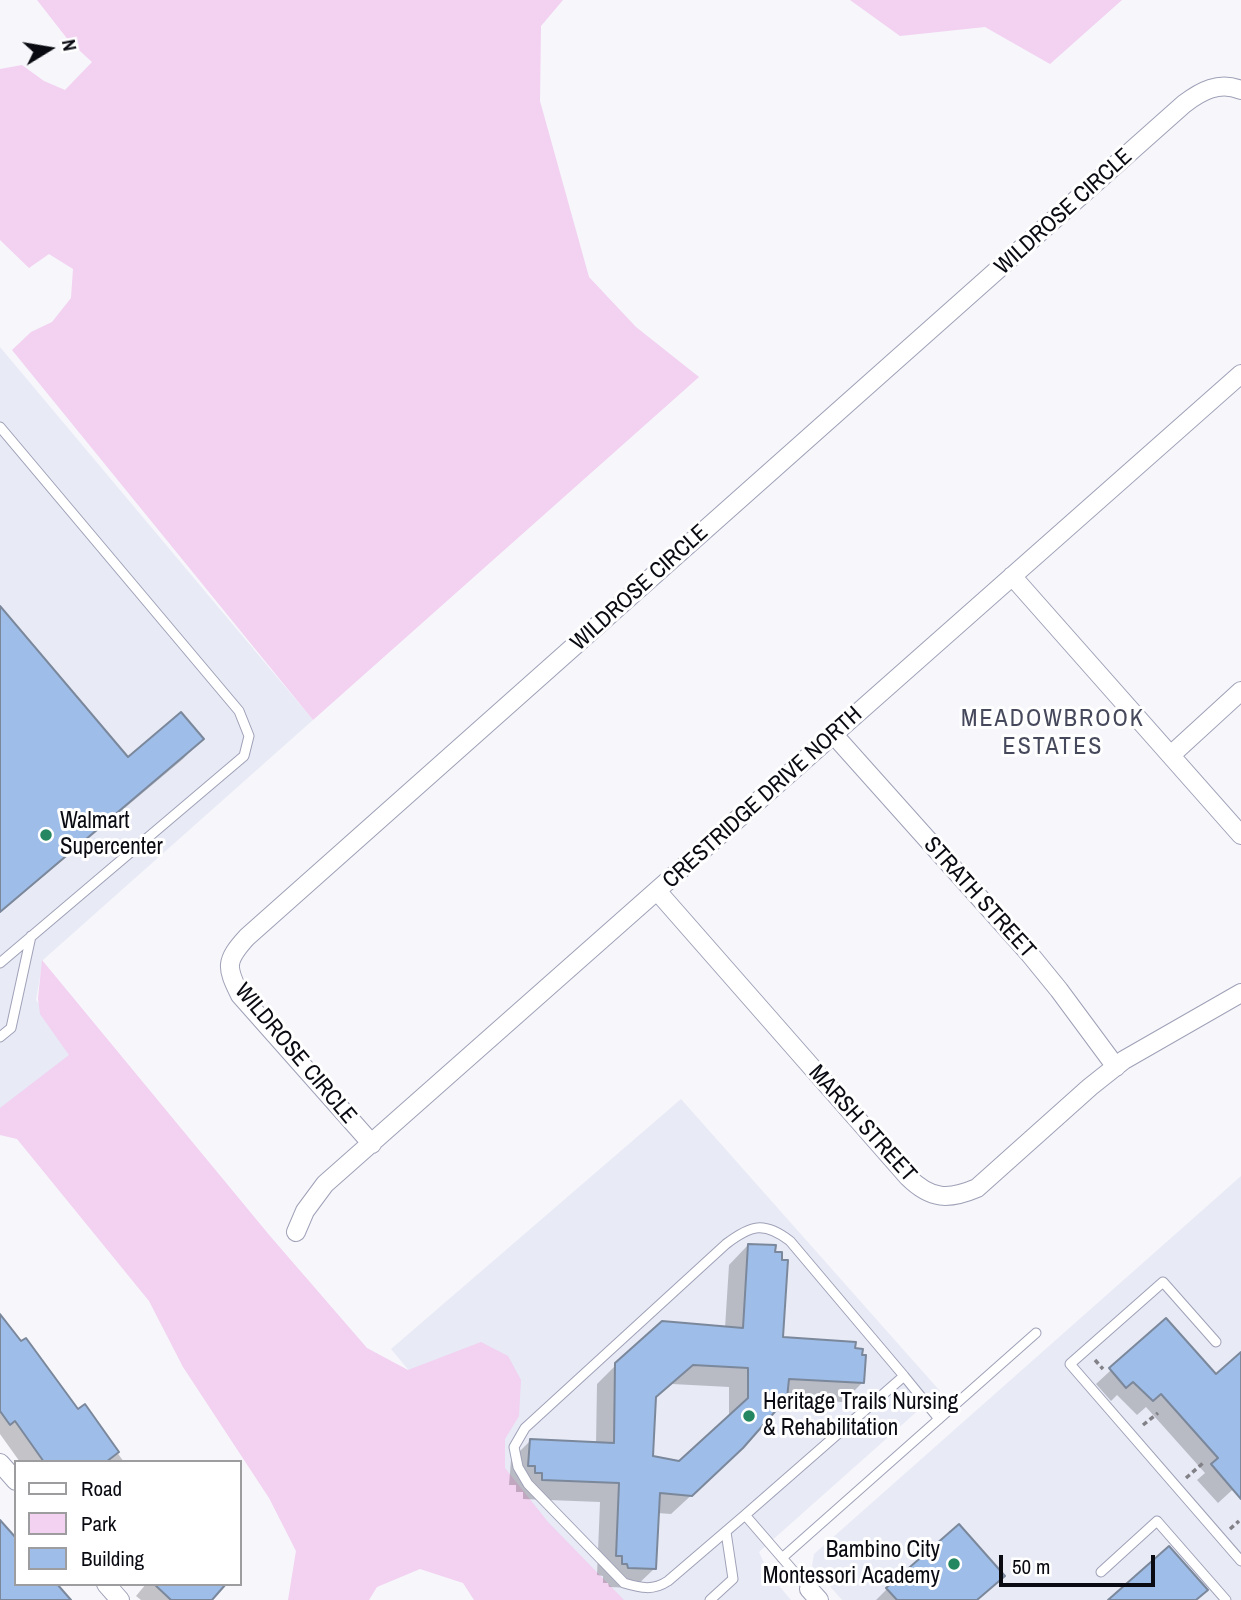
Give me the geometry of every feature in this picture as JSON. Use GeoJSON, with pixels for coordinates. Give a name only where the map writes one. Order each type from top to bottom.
{"type":"FeatureCollection","features":[{"type":"Feature","properties":{"kind":"street","name":"WILDROSE CIRCLE"},"geometry":{"type":"LineString","coordinates":[[372,1144],[240,995],[229,973],[233,953],[247,937],[1184,104],[1200,92],[1217,87],[1234,87],[1241,90]]}},
{"type":"Feature","properties":{"kind":"street","name":"CRESTRIDGE DRIVE NORTH"},"geometry":{"type":"LineString","coordinates":[[296,1232],[305,1211],[326,1184],[1241,374]]}},
{"type":"Feature","properties":{"kind":"street"},"geometry":{"type":"LineString","coordinates":[[1012,576],[1241,835]]}},
{"type":"Feature","properties":{"kind":"street"},"geometry":{"type":"LineString","coordinates":[[1171,755],[1241,691]]}},
{"type":"Feature","properties":{"kind":"street","name":"STRATH STREET"},"geometry":{"type":"LineString","coordinates":[[834,735],[1028,952],[1116,1067]]}},
{"type":"Feature","properties":{"kind":"street","name":"MARSH STREET"},"geometry":{"type":"LineString","coordinates":[[658,892],[908,1177],[920,1189],[939,1197],[959,1195],[978,1188],[1090,1087],[1116,1067],[1150,1044],[1241,993]]}},
{"type":"Feature","properties":{"kind":"street"},"geometry":{"type":"LineString","coordinates":[[0,1463],[14,1479]]}},
{"type":"Feature","properties":{"kind":"street"},"geometry":{"type":"LineString","coordinates":[[108,1586],[120,1600]]}},
{"type":"Feature","properties":{"kind":"lane"},"geometry":{"type":"LineString","coordinates":[[0,427],[239,711],[249,736],[244,756],[0,963]]}},
{"type":"Feature","properties":{"kind":"lane"},"geometry":{"type":"LineString","coordinates":[[0,1037],[11,1028],[31,936]]}},
{"type":"Feature","properties":{"kind":"lane"},"geometry":{"type":"LineString","coordinates":[[904,1376],[726,1532],[657,1588],[640,1588],[624,1583],[528,1484],[518,1467],[514,1447],[526,1428],[726,1244],[744,1231],[761,1227],[777,1231],[790,1241],[904,1376],[939,1419]]}},
{"type":"Feature","properties":{"kind":"lane"},"geometry":{"type":"LineString","coordinates":[[1216,1342],[1163,1282],[1070,1364],[1241,1561]]}},
{"type":"Feature","properties":{"kind":"lane"},"geometry":{"type":"LineString","coordinates":[[782,1558],[1036,1333]]}},
{"type":"Feature","properties":{"kind":"lane"},"geometry":{"type":"LineString","coordinates":[[745,1515],[814,1595]]}},
{"type":"Feature","properties":{"kind":"lane"},"geometry":{"type":"LineString","coordinates":[[1101,1572],[1157,1521],[1226,1600]]}},
{"type":"Feature","properties":{"kind":"lane"},"geometry":{"type":"LineString","coordinates":[[710,1600],[733,1579],[726,1532]]}},
{"type":"Feature","properties":{"kind":"path"},"geometry":{"type":"LineString","coordinates":[[1132,1435],[1158,1413]]}},
{"type":"Feature","properties":{"kind":"path"},"geometry":{"type":"LineString","coordinates":[[1177,1486],[1203,1463]]}},
{"type":"Feature","properties":{"kind":"shaded area"},"geometry":{"type":"Polygon","coordinates":[[[0,347],[313,720],[43,960],[36,1000],[82,1055],[0,1121],[0,347]]]}},
{"type":"Feature","properties":{"kind":"shaded area"},"geometry":{"type":"Polygon","coordinates":[[[681,1099],[940,1391],[759,1552],[769,1574],[791,1600],[600,1600],[391,1349],[681,1099]]]}},
{"type":"Feature","properties":{"kind":"shaded area"},"geometry":{"type":"Polygon","coordinates":[[[1241,1176],[1241,1600],[842,1600],[812,1566],[814,1554],[1241,1176]]]}},
{"type":"Feature","properties":{"kind":"green space"},"geometry":{"type":"Polygon","coordinates":[[[37,0],[563,0],[541,26],[540,101],[589,277],[636,327],[699,377],[313,720],[12,350],[31,332],[52,322],[71,298],[73,269],[49,254],[29,268],[0,240],[0,69],[22,65],[44,81],[65,90],[92,62],[69,41],[37,0]]]}},
{"type":"Feature","properties":{"kind":"green space"},"geometry":{"type":"Polygon","coordinates":[[[850,0],[1122,0],[1050,64],[985,27],[900,36],[850,0]]]}},
{"type":"Feature","properties":{"kind":"green space"},"geometry":{"type":"Polygon","coordinates":[[[42,960],[270,1236],[367,1348],[408,1370],[481,1342],[508,1356],[521,1380],[519,1416],[505,1439],[505,1468],[548,1522],[624,1600],[474,1600],[463,1583],[420,1569],[377,1587],[369,1600],[288,1600],[296,1551],[269,1498],[183,1367],[149,1301],[17,1139],[0,1135],[0,1108],[69,1055],[40,1014],[38,998],[42,960]]]}},
{"type":"Feature","properties":{"kind":"building","name":"Walmart Supercenter"},"geometry":{"type":"Polygon","coordinates":[[[0,606],[128,757],[181,712],[204,739],[0,912],[0,606]]]}},
{"type":"Feature","properties":{"kind":"building","name":"Heritage Trails Nursing & Rehabilitation"},"geometry":{"type":"Polygon","coordinates":[[[748,1244],[776,1245],[775,1252],[782,1252],[782,1260],[788,1260],[783,1337],[856,1342],[855,1348],[863,1349],[862,1355],[866,1355],[864,1383],[789,1379],[787,1398],[743,1448],[692,1496],[660,1493],[656,1569],[628,1568],[627,1564],[622,1564],[622,1556],[616,1556],[619,1483],[542,1480],[542,1473],[535,1473],[535,1466],[528,1466],[530,1439],[614,1443],[615,1363],[662,1321],[743,1328],[748,1244]],[[693,1365],[656,1397],[653,1456],[679,1461],[748,1398],[748,1368],[693,1365]]]}},
{"type":"Feature","properties":{"kind":"building"},"geometry":{"type":"Polygon","coordinates":[[[0,1314],[21,1341],[26,1338],[78,1409],[85,1404],[119,1452],[109,1460],[43,1460],[15,1421],[10,1425],[0,1411],[0,1314]]]}},
{"type":"Feature","properties":{"kind":"building"},"geometry":{"type":"Polygon","coordinates":[[[1166,1318],[1216,1374],[1241,1352],[1241,1499],[1211,1464],[1218,1458],[1161,1394],[1153,1401],[1133,1382],[1126,1388],[1109,1368],[1166,1318]]]}},
{"type":"Feature","properties":{"kind":"building"},"geometry":{"type":"Polygon","coordinates":[[[0,1520],[14,1536],[14,1586],[59,1586],[71,1600],[0,1600],[0,1520]]]}},
{"type":"Feature","properties":{"kind":"building","name":"Bambino City Montessori Academy"},"geometry":{"type":"Polygon","coordinates":[[[959,1524],[1005,1576],[977,1600],[897,1600],[886,1588],[959,1524]]]}},
{"type":"Feature","properties":{"kind":"building"},"geometry":{"type":"Polygon","coordinates":[[[1169,1546],[1208,1590],[1196,1600],[1108,1600],[1169,1546]]]}},
{"type":"Feature","properties":{"kind":"building"},"geometry":{"type":"Polygon","coordinates":[[[156,1586],[224,1586],[212,1600],[171,1600],[156,1586]]]}},
{"type":"Feature","properties":{"kind":"place","name":"Walmart Supercenter"},"geometry":{"type":"Point","coordinates":[46,835]}},
{"type":"Feature","properties":{"kind":"place","name":"Heritage Trails Nursing & Rehabilitation"},"geometry":{"type":"Point","coordinates":[749,1416]}},
{"type":"Feature","properties":{"kind":"place","name":"Bambino City Montessori Academy"},"geometry":{"type":"Point","coordinates":[954,1564]}},
{"type":"Feature","properties":{"kind":"district","name":"MEADOWBROOK ESTATES"},"geometry":{"type":"Point","coordinates":[1053,734]}}]}
